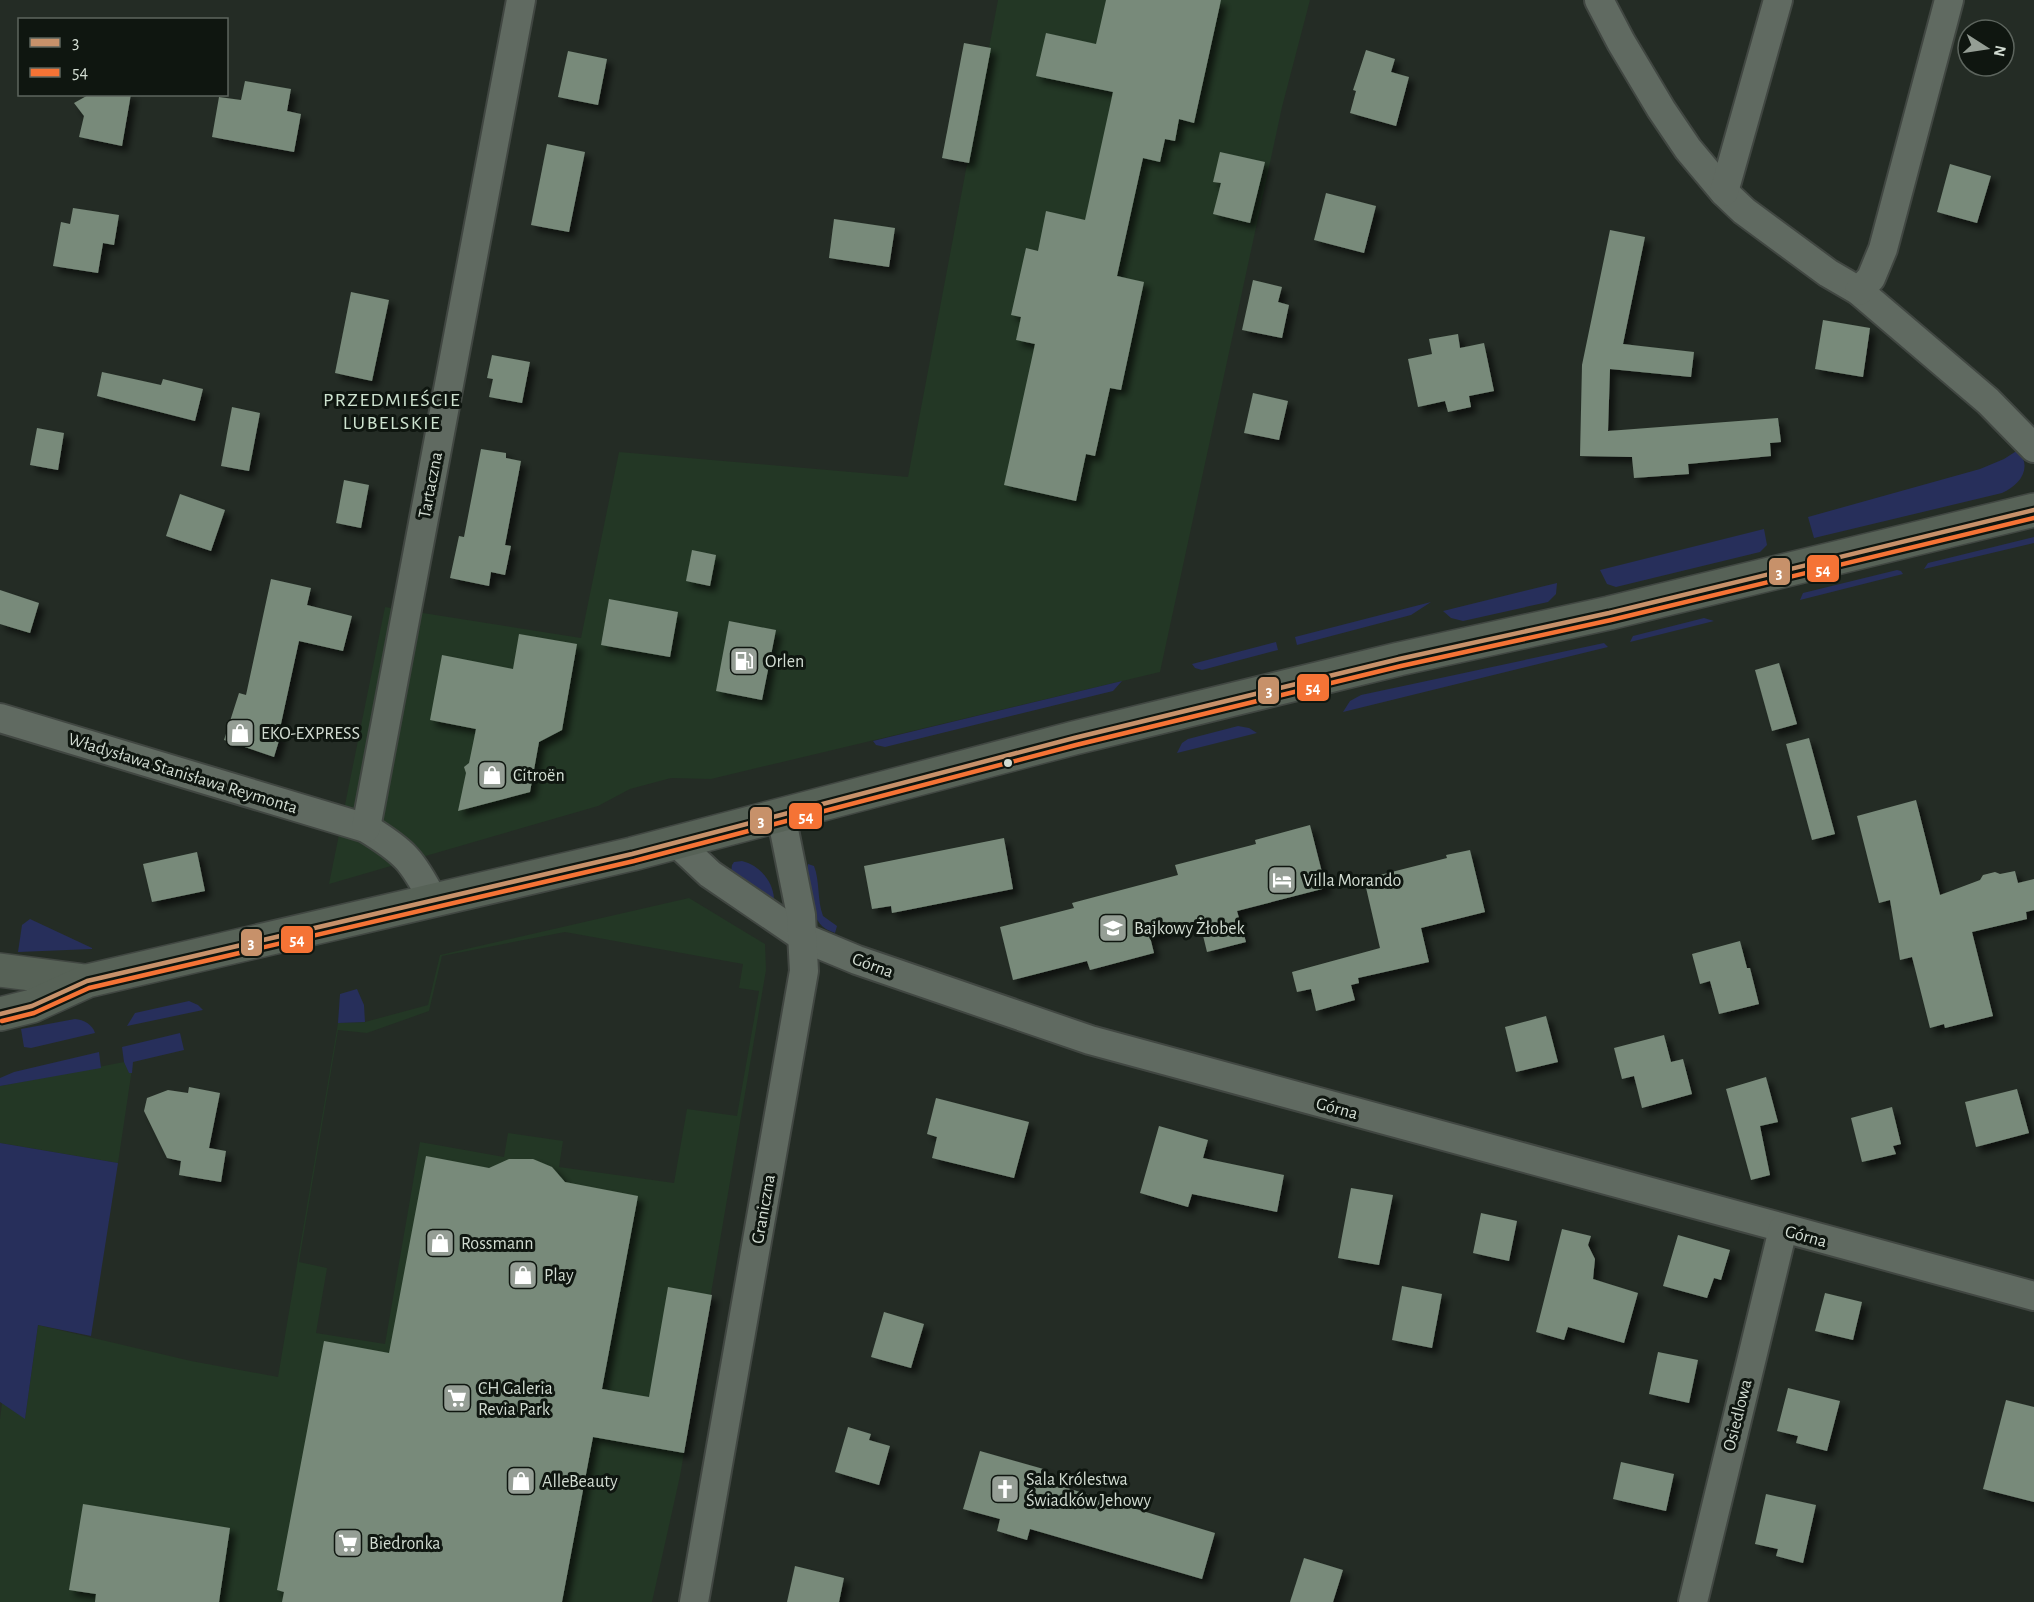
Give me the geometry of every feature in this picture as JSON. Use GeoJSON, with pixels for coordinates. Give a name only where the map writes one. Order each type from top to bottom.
{"type":"FeatureCollection","features":[{"type":"Feature","properties":{"kind":"main road"},"geometry":{"type":"LineString","coordinates":[[0,1014],[32,1006],[87,981],[632,854],[1074,738],[1341,673],[1609,613],[2034,510]]}},
{"type":"Feature","properties":{"kind":"main road"},"geometry":{"type":"LineString","coordinates":[[0,970],[87,981]]}},
{"type":"Feature","properties":{"kind":"street","name":"Tartaczna"},"geometry":{"type":"LineString","coordinates":[[366,828],[521,0]]}},
{"type":"Feature","properties":{"kind":"street"},"geometry":{"type":"LineString","coordinates":[[1599,0],[1661,109],[1694,157],[1724,192],[1744,211],[1828,273],[1859,291],[1988,401],[2034,448]]}},
{"type":"Feature","properties":{"kind":"street"},"geometry":{"type":"LineString","coordinates":[[1724,192],[1778,0]]}},
{"type":"Feature","properties":{"kind":"street"},"geometry":{"type":"LineString","coordinates":[[1859,291],[1871,278],[1883,249],[1949,0]]}},
{"type":"Feature","properties":{"kind":"street","name":"Władysława Stanisława Reymonta"},"geometry":{"type":"LineString","coordinates":[[0,718],[366,828],[390,843],[411,861],[433,900]]}},
{"type":"Feature","properties":{"kind":"street","name":"Graniczna"},"geometry":{"type":"LineString","coordinates":[[694,1602],[804,971],[804,938],[796,885],[781,815]]}},
{"type":"Feature","properties":{"kind":"street","name":"Górna"},"geometry":{"type":"LineString","coordinates":[[675,841],[710,874],[804,938],[857,960],[1090,1040],[2034,1296]]}},
{"type":"Feature","properties":{"kind":"street","name":"Osiedlowa"},"geometry":{"type":"LineString","coordinates":[[1693,1602],[1783,1229]]}},
{"type":"Feature","properties":{"kind":"shaded area"},"geometry":{"type":"Polygon","coordinates":[[[998,0],[1310,0],[1282,107],[1160,672],[711,779],[671,778],[630,789],[598,806],[329,884],[385,607],[581,638],[619,452],[908,477],[998,0]]]}},
{"type":"Feature","properties":{"kind":"shaded area"},"geometry":{"type":"Polygon","coordinates":[[[2018,450],[2024,463],[2022,475],[2019,481],[2002,493],[1814,538],[1808,517],[1980,469],[2018,450]]]}},
{"type":"Feature","properties":{"kind":"shaded area"},"geometry":{"type":"Polygon","coordinates":[[[1764,529],[1767,545],[1760,552],[1616,587],[1607,584],[1600,570],[1764,529]]]}},
{"type":"Feature","properties":{"kind":"shaded area"},"geometry":{"type":"Polygon","coordinates":[[[2034,537],[2034,543],[1924,569],[1928,563],[2034,537]]]}},
{"type":"Feature","properties":{"kind":"shaded area"},"geometry":{"type":"Polygon","coordinates":[[[1897,570],[1903,574],[1800,600],[1803,593],[1897,570]]]}},
{"type":"Feature","properties":{"kind":"shaded area"},"geometry":{"type":"Polygon","coordinates":[[[1557,583],[1556,594],[1548,602],[1463,621],[1451,618],[1443,611],[1557,583]]]}},
{"type":"Feature","properties":{"kind":"shaded area"},"geometry":{"type":"Polygon","coordinates":[[[1431,602],[1411,615],[1297,645],[1295,637],[1431,602]]]}},
{"type":"Feature","properties":{"kind":"shaded area"},"geometry":{"type":"Polygon","coordinates":[[[1704,618],[1714,621],[1630,642],[1633,636],[1704,618]]]}},
{"type":"Feature","properties":{"kind":"shaded area"},"geometry":{"type":"Polygon","coordinates":[[[1276,642],[1278,650],[1202,670],[1195,668],[1192,664],[1276,642]]]}},
{"type":"Feature","properties":{"kind":"shaded area"},"geometry":{"type":"Polygon","coordinates":[[[1604,643],[1608,647],[1343,712],[1350,701],[1361,695],[1604,643]]]}},
{"type":"Feature","properties":{"kind":"shaded area"},"geometry":{"type":"Polygon","coordinates":[[[1122,681],[1113,691],[885,747],[876,745],[873,741],[1122,681]]]}},
{"type":"Feature","properties":{"kind":"shaded area"},"geometry":{"type":"Polygon","coordinates":[[[1238,726],[1249,728],[1257,733],[1177,753],[1182,743],[1188,739],[1238,726]]]}},
{"type":"Feature","properties":{"kind":"shaded area"},"geometry":{"type":"Polygon","coordinates":[[[742,861],[754,866],[764,875],[771,886],[774,899],[731,873],[734,862],[742,861]]]}},
{"type":"Feature","properties":{"kind":"shaded area"},"geometry":{"type":"Polygon","coordinates":[[[808,864],[814,866],[816,872],[823,916],[837,926],[835,933],[822,926],[814,913],[808,888],[808,864]]]}},
{"type":"Feature","properties":{"kind":"shaded area"},"geometry":{"type":"Polygon","coordinates":[[[689,898],[765,944],[766,970],[680,1476],[652,1602],[0,1602],[0,1419],[2,1403],[25,1418],[38,1325],[191,1361],[278,1377],[338,1023],[365,1022],[428,1005],[440,955],[689,898]],[[565,932],[442,956],[429,1011],[367,1033],[338,1030],[299,1262],[327,1268],[316,1333],[385,1344],[420,1142],[504,1157],[508,1133],[563,1141],[559,1167],[674,1183],[687,1109],[737,1116],[759,991],[739,988],[743,964],[565,932]]]}},
{"type":"Feature","properties":{"kind":"shaded area"},"geometry":{"type":"Polygon","coordinates":[[[30,919],[92,949],[18,952],[22,925],[30,919]]]}},
{"type":"Feature","properties":{"kind":"shaded area"},"geometry":{"type":"Polygon","coordinates":[[[357,989],[364,1005],[365,1022],[338,1023],[340,994],[357,989]]]}},
{"type":"Feature","properties":{"kind":"shaded area"},"geometry":{"type":"Polygon","coordinates":[[[189,1001],[203,1010],[127,1026],[135,1013],[189,1001]]]}},
{"type":"Feature","properties":{"kind":"shaded area"},"geometry":{"type":"Polygon","coordinates":[[[75,1019],[87,1023],[95,1033],[31,1048],[24,1047],[21,1029],[75,1019]]]}},
{"type":"Feature","properties":{"kind":"shaded area"},"geometry":{"type":"Polygon","coordinates":[[[180,1033],[184,1050],[133,1062],[132,1073],[129,1073],[124,1062],[122,1047],[180,1033]]]}},
{"type":"Feature","properties":{"kind":"shaded area"},"geometry":{"type":"Polygon","coordinates":[[[99,1052],[101,1068],[0,1086],[0,1078],[14,1072],[99,1052]]]}},
{"type":"Feature","properties":{"kind":"shaded area"},"geometry":{"type":"Polygon","coordinates":[[[124,1062],[125,1064],[133,1062],[118,1163],[0,1143],[0,1086],[124,1062]]]}},
{"type":"Feature","properties":{"kind":"shaded area"},"geometry":{"type":"Polygon","coordinates":[[[0,1143],[118,1163],[91,1336],[38,1325],[25,1419],[0,1402],[0,1143]]]}},
{"type":"Feature","properties":{"kind":"building"},"geometry":{"type":"Polygon","coordinates":[[[1106,0],[1221,0],[1194,123],[1179,119],[1175,141],[1165,139],[1160,162],[1143,158],[1117,276],[1144,282],[1121,390],[1110,388],[1095,456],[1086,454],[1076,501],[1004,485],[1035,344],[1016,340],[1021,317],[1011,315],[1026,248],[1038,251],[1046,211],[1085,220],[1113,92],[1036,76],[1046,33],[1096,44],[1106,0]]]}},
{"type":"Feature","properties":{"kind":"building"},"geometry":{"type":"Polygon","coordinates":[[[964,43],[991,48],[969,163],[942,158],[964,43]]]}},
{"type":"Feature","properties":{"kind":"building"},"geometry":{"type":"Polygon","coordinates":[[[1366,50],[1395,59],[1391,72],[1409,77],[1396,126],[1350,113],[1356,91],[1353,90],[1366,50]]]}},
{"type":"Feature","properties":{"kind":"building"},"geometry":{"type":"Polygon","coordinates":[[[568,51],[607,59],[598,105],[558,97],[568,51]]]}},
{"type":"Feature","properties":{"kind":"building"},"geometry":{"type":"Polygon","coordinates":[[[245,81],[291,89],[287,111],[301,114],[294,152],[212,137],[219,97],[241,100],[245,81]]]}},
{"type":"Feature","properties":{"kind":"building"},"geometry":{"type":"Polygon","coordinates":[[[86,96],[131,96],[122,146],[79,137],[84,116],[74,103],[86,96]]]}},
{"type":"Feature","properties":{"kind":"building"},"geometry":{"type":"Polygon","coordinates":[[[547,144],[585,152],[569,232],[531,225],[547,144]]]}},
{"type":"Feature","properties":{"kind":"building"},"geometry":{"type":"Polygon","coordinates":[[[1220,152],[1265,162],[1250,223],[1213,214],[1221,183],[1213,182],[1220,152]]]}},
{"type":"Feature","properties":{"kind":"building"},"geometry":{"type":"Polygon","coordinates":[[[1950,164],[1991,176],[1977,223],[1937,212],[1950,164]]]}},
{"type":"Feature","properties":{"kind":"building"},"geometry":{"type":"Polygon","coordinates":[[[1326,193],[1376,206],[1364,253],[1314,240],[1326,193]]]}},
{"type":"Feature","properties":{"kind":"building"},"geometry":{"type":"Polygon","coordinates":[[[73,208],[119,215],[114,245],[103,243],[98,273],[53,266],[61,222],[70,224],[73,208]]]}},
{"type":"Feature","properties":{"kind":"building"},"geometry":{"type":"Polygon","coordinates":[[[834,219],[895,228],[889,267],[829,258],[834,219]]]}},
{"type":"Feature","properties":{"kind":"building"},"geometry":{"type":"Polygon","coordinates":[[[1610,230],[1645,237],[1623,344],[1694,352],[1691,377],[1610,369],[1608,431],[1778,418],[1781,442],[1770,443],[1771,456],[1688,464],[1689,474],[1634,478],[1632,457],[1580,456],[1582,365],[1610,230]]]}},
{"type":"Feature","properties":{"kind":"building"},"geometry":{"type":"Polygon","coordinates":[[[1253,280],[1282,287],[1278,302],[1289,305],[1282,338],[1242,330],[1253,280]]]}},
{"type":"Feature","properties":{"kind":"building"},"geometry":{"type":"Polygon","coordinates":[[[351,292],[389,300],[372,381],[335,373],[351,292]]]}},
{"type":"Feature","properties":{"kind":"building"},"geometry":{"type":"Polygon","coordinates":[[[1823,320],[1870,328],[1863,377],[1815,369],[1823,320]]]}},
{"type":"Feature","properties":{"kind":"building"},"geometry":{"type":"Polygon","coordinates":[[[1458,334],[1460,348],[1484,343],[1494,391],[1469,396],[1471,407],[1448,412],[1445,401],[1418,407],[1408,359],[1432,354],[1429,339],[1458,334]]]}},
{"type":"Feature","properties":{"kind":"building"},"geometry":{"type":"Polygon","coordinates":[[[492,355],[530,362],[522,403],[489,397],[493,379],[487,378],[492,355]]]}},
{"type":"Feature","properties":{"kind":"building"},"geometry":{"type":"Polygon","coordinates":[[[102,372],[161,385],[163,379],[203,389],[195,421],[97,396],[102,372]]]}},
{"type":"Feature","properties":{"kind":"building"},"geometry":{"type":"Polygon","coordinates":[[[1253,393],[1288,401],[1279,440],[1244,433],[1253,393]]]}},
{"type":"Feature","properties":{"kind":"building"},"geometry":{"type":"Polygon","coordinates":[[[232,407],[260,413],[249,471],[221,466],[232,407]]]}},
{"type":"Feature","properties":{"kind":"building"},"geometry":{"type":"Polygon","coordinates":[[[37,428],[64,433],[58,470],[30,465],[37,428]]]}},
{"type":"Feature","properties":{"kind":"building"},"geometry":{"type":"Polygon","coordinates":[[[481,449],[506,453],[506,458],[521,461],[505,545],[511,546],[505,575],[491,572],[489,586],[450,578],[459,536],[464,537],[481,449]]]}},
{"type":"Feature","properties":{"kind":"building"},"geometry":{"type":"Polygon","coordinates":[[[344,480],[369,485],[361,528],[336,523],[344,480]]]}},
{"type":"Feature","properties":{"kind":"building"},"geometry":{"type":"Polygon","coordinates":[[[180,494],[225,510],[211,551],[166,536],[180,494]]]}},
{"type":"Feature","properties":{"kind":"building"},"geometry":{"type":"Polygon","coordinates":[[[692,550],[716,555],[710,586],[686,581],[692,550]]]}},
{"type":"Feature","properties":{"kind":"building"},"geometry":{"type":"Polygon","coordinates":[[[271,579],[311,588],[307,605],[352,616],[343,651],[299,641],[279,733],[281,734],[274,757],[224,740],[239,693],[246,695],[271,579]]]}},
{"type":"Feature","properties":{"kind":"building"},"geometry":{"type":"Polygon","coordinates":[[[0,590],[39,603],[30,633],[0,624],[0,590]]]}},
{"type":"Feature","properties":{"kind":"building"},"geometry":{"type":"Polygon","coordinates":[[[609,599],[678,612],[670,657],[601,645],[609,599]]]}},
{"type":"Feature","properties":{"kind":"building"},"geometry":{"type":"Polygon","coordinates":[[[729,621],[776,630],[762,700],[716,691],[729,621]]]}},
{"type":"Feature","properties":{"kind":"building"},"geometry":{"type":"Polygon","coordinates":[[[519,634],[577,644],[562,730],[539,742],[530,792],[458,811],[466,773],[464,767],[469,763],[476,729],[430,720],[442,655],[513,669],[519,634]]]}},
{"type":"Feature","properties":{"kind":"building"},"geometry":{"type":"Polygon","coordinates":[[[1779,663],[1797,724],[1772,731],[1755,670],[1779,663]]]}},
{"type":"Feature","properties":{"kind":"building"},"geometry":{"type":"Polygon","coordinates":[[[1809,738],[1835,834],[1812,840],[1786,744],[1809,738]]]}},
{"type":"Feature","properties":{"kind":"building"},"geometry":{"type":"Polygon","coordinates":[[[1916,800],[1940,895],[1980,880],[1983,875],[1995,872],[2000,874],[2015,871],[2018,883],[2034,879],[2034,910],[2026,912],[2027,919],[1972,932],[1993,1016],[1945,1028],[1944,1024],[1930,1028],[1912,957],[1900,960],[1890,900],[1879,903],[1857,816],[1916,800]]]}},
{"type":"Feature","properties":{"kind":"building"},"geometry":{"type":"Polygon","coordinates":[[[1310,825],[1326,888],[1237,911],[1246,942],[1207,952],[1200,923],[1150,937],[1154,953],[1090,970],[1087,961],[1013,980],[1000,927],[1074,908],[1072,903],[1178,875],[1175,865],[1256,844],[1255,840],[1310,825]]]}},
{"type":"Feature","properties":{"kind":"building"},"geometry":{"type":"Polygon","coordinates":[[[1004,838],[1013,889],[892,913],[891,906],[872,909],[864,866],[1004,838]]]}},
{"type":"Feature","properties":{"kind":"building"},"geometry":{"type":"Polygon","coordinates":[[[1470,850],[1485,912],[1421,928],[1429,962],[1358,978],[1359,983],[1351,985],[1355,1000],[1316,1011],[1311,989],[1297,992],[1292,972],[1380,948],[1364,879],[1470,850]]]}},
{"type":"Feature","properties":{"kind":"building"},"geometry":{"type":"Polygon","coordinates":[[[197,852],[205,891],[152,902],[143,864],[197,852]]]}},
{"type":"Feature","properties":{"kind":"building"},"geometry":{"type":"Polygon","coordinates":[[[1740,941],[1759,1004],[1719,1014],[1710,981],[1700,984],[1692,954],[1740,941]]]}},
{"type":"Feature","properties":{"kind":"building"},"geometry":{"type":"Polygon","coordinates":[[[1546,1016],[1558,1062],[1516,1072],[1505,1027],[1546,1016]]]}},
{"type":"Feature","properties":{"kind":"building"},"geometry":{"type":"Polygon","coordinates":[[[1664,1035],[1671,1062],[1683,1059],[1692,1094],[1642,1108],[1634,1076],[1622,1079],[1614,1048],[1664,1035]]]}},
{"type":"Feature","properties":{"kind":"building"},"geometry":{"type":"Polygon","coordinates":[[[1766,1077],[1778,1122],[1760,1126],[1770,1175],[1751,1180],[1726,1089],[1766,1077]]]}},
{"type":"Feature","properties":{"kind":"building"},"geometry":{"type":"Polygon","coordinates":[[[189,1087],[220,1093],[209,1148],[226,1151],[221,1182],[179,1175],[181,1161],[167,1158],[144,1111],[147,1098],[168,1090],[188,1093],[189,1087]]]}},
{"type":"Feature","properties":{"kind":"building"},"geometry":{"type":"Polygon","coordinates":[[[2017,1089],[2029,1133],[1976,1147],[1965,1102],[2017,1089]]]}},
{"type":"Feature","properties":{"kind":"building"},"geometry":{"type":"Polygon","coordinates":[[[936,1098],[1029,1122],[1014,1178],[932,1158],[937,1137],[927,1134],[936,1098]]]}},
{"type":"Feature","properties":{"kind":"building"},"geometry":{"type":"Polygon","coordinates":[[[1892,1107],[1901,1144],[1893,1146],[1896,1154],[1862,1162],[1851,1118],[1892,1107]]]}},
{"type":"Feature","properties":{"kind":"building"},"geometry":{"type":"Polygon","coordinates":[[[1159,1126],[1208,1140],[1203,1158],[1284,1175],[1277,1212],[1192,1194],[1188,1207],[1140,1193],[1159,1126]]]}},
{"type":"Feature","properties":{"kind":"building","name":"CH Galeria Revia Park"},"geometry":{"type":"Polygon","coordinates":[[[426,1156],[489,1168],[509,1159],[533,1159],[552,1167],[565,1182],[638,1196],[602,1389],[649,1397],[668,1287],[712,1295],[684,1453],[593,1437],[562,1602],[282,1602],[284,1592],[277,1590],[324,1341],[389,1353],[426,1156]]]}},
{"type":"Feature","properties":{"kind":"building"},"geometry":{"type":"Polygon","coordinates":[[[1351,1188],[1393,1195],[1379,1265],[1338,1258],[1351,1188]]]}},
{"type":"Feature","properties":{"kind":"building"},"geometry":{"type":"Polygon","coordinates":[[[1481,1213],[1517,1221],[1509,1261],[1473,1253],[1481,1213]]]}},
{"type":"Feature","properties":{"kind":"building"},"geometry":{"type":"Polygon","coordinates":[[[1562,1229],[1591,1236],[1588,1245],[1595,1259],[1593,1279],[1638,1293],[1624,1343],[1568,1327],[1564,1340],[1536,1332],[1562,1229]]]}},
{"type":"Feature","properties":{"kind":"building"},"geometry":{"type":"Polygon","coordinates":[[[1678,1235],[1730,1250],[1721,1280],[1714,1278],[1707,1298],[1663,1286],[1678,1235]]]}},
{"type":"Feature","properties":{"kind":"building"},"geometry":{"type":"Polygon","coordinates":[[[1402,1286],[1442,1294],[1432,1348],[1392,1340],[1402,1286]]]}},
{"type":"Feature","properties":{"kind":"building"},"geometry":{"type":"Polygon","coordinates":[[[1825,1293],[1862,1302],[1853,1340],[1815,1331],[1825,1293]]]}},
{"type":"Feature","properties":{"kind":"building"},"geometry":{"type":"Polygon","coordinates":[[[884,1312],[924,1324],[911,1368],[871,1357],[884,1312]]]}},
{"type":"Feature","properties":{"kind":"building"},"geometry":{"type":"Polygon","coordinates":[[[1658,1352],[1698,1360],[1689,1403],[1649,1394],[1658,1352]]]}},
{"type":"Feature","properties":{"kind":"building"},"geometry":{"type":"Polygon","coordinates":[[[1788,1388],[1840,1401],[1827,1451],[1796,1443],[1798,1436],[1777,1431],[1788,1388]]]}},
{"type":"Feature","properties":{"kind":"building"},"geometry":{"type":"Polygon","coordinates":[[[2006,1400],[2034,1407],[2034,1502],[1983,1489],[2006,1400]]]}},
{"type":"Feature","properties":{"kind":"building"},"geometry":{"type":"Polygon","coordinates":[[[848,1427],[871,1434],[869,1440],[890,1446],[879,1485],[835,1472],[848,1427]]]}},
{"type":"Feature","properties":{"kind":"building"},"geometry":{"type":"Polygon","coordinates":[[[980,1451],[1047,1470],[1044,1481],[1215,1533],[1202,1579],[1030,1529],[1027,1540],[997,1531],[1000,1519],[963,1509],[980,1451]]]}},
{"type":"Feature","properties":{"kind":"building"},"geometry":{"type":"Polygon","coordinates":[[[1621,1462],[1674,1474],[1666,1511],[1613,1499],[1621,1462]]]}},
{"type":"Feature","properties":{"kind":"building"},"geometry":{"type":"Polygon","coordinates":[[[1766,1494],[1816,1505],[1803,1563],[1776,1556],[1778,1549],[1755,1544],[1766,1494]]]}},
{"type":"Feature","properties":{"kind":"building"},"geometry":{"type":"Polygon","coordinates":[[[83,1504],[230,1528],[219,1602],[95,1602],[96,1594],[69,1590],[83,1504]]]}},
{"type":"Feature","properties":{"kind":"building"},"geometry":{"type":"Polygon","coordinates":[[[1304,1558],[1343,1570],[1333,1602],[1290,1602],[1304,1558]]]}},
{"type":"Feature","properties":{"kind":"building"},"geometry":{"type":"Polygon","coordinates":[[[795,1566],[844,1578],[839,1602],[787,1602],[795,1566]]]}},
{"type":"Feature","properties":{"kind":"transit line","name":"3"},"geometry":{"type":"LineString","coordinates":[[0,1014],[32,1006],[87,981],[632,854],[1074,738],[1399,659],[1609,613],[2034,510]]}},
{"type":"Feature","properties":{"kind":"transit line","name":"54"},"geometry":{"type":"LineString","coordinates":[[2,1021],[34,1013],[89,988],[634,861],[1076,745],[1401,666],[1611,620],[2034,518]]}},
{"type":"Feature","properties":{"kind":"place","name":"Orlen"},"geometry":{"type":"Point","coordinates":[744,661]}},
{"type":"Feature","properties":{"kind":"place","name":"EKO-EXPRESS"},"geometry":{"type":"Point","coordinates":[240,733]}},
{"type":"Feature","properties":{"kind":"place","name":"Citroën"},"geometry":{"type":"Point","coordinates":[492,775]}},
{"type":"Feature","properties":{"kind":"place","name":"Villa Morando"},"geometry":{"type":"Point","coordinates":[1282,880]}},
{"type":"Feature","properties":{"kind":"place","name":"Bajkowy Żłobek"},"geometry":{"type":"Point","coordinates":[1113,928]}},
{"type":"Feature","properties":{"kind":"place","name":"Rossmann"},"geometry":{"type":"Point","coordinates":[440,1243]}},
{"type":"Feature","properties":{"kind":"place","name":"Play"},"geometry":{"type":"Point","coordinates":[523,1275]}},
{"type":"Feature","properties":{"kind":"place","name":"CH Galeria Revia Park"},"geometry":{"type":"Point","coordinates":[457,1398]}},
{"type":"Feature","properties":{"kind":"place","name":"AlleBeauty"},"geometry":{"type":"Point","coordinates":[521,1481]}},
{"type":"Feature","properties":{"kind":"place","name":"Sala Królestwa Świadków Jehowy"},"geometry":{"type":"Point","coordinates":[1005,1489]}},
{"type":"Feature","properties":{"kind":"place","name":"Biedronka"},"geometry":{"type":"Point","coordinates":[348,1543]}},
{"type":"Feature","properties":{"kind":"district","name":"PRZEDMIEŚCIE LUBELSKIE"},"geometry":{"type":"Point","coordinates":[392,410]}}]}
